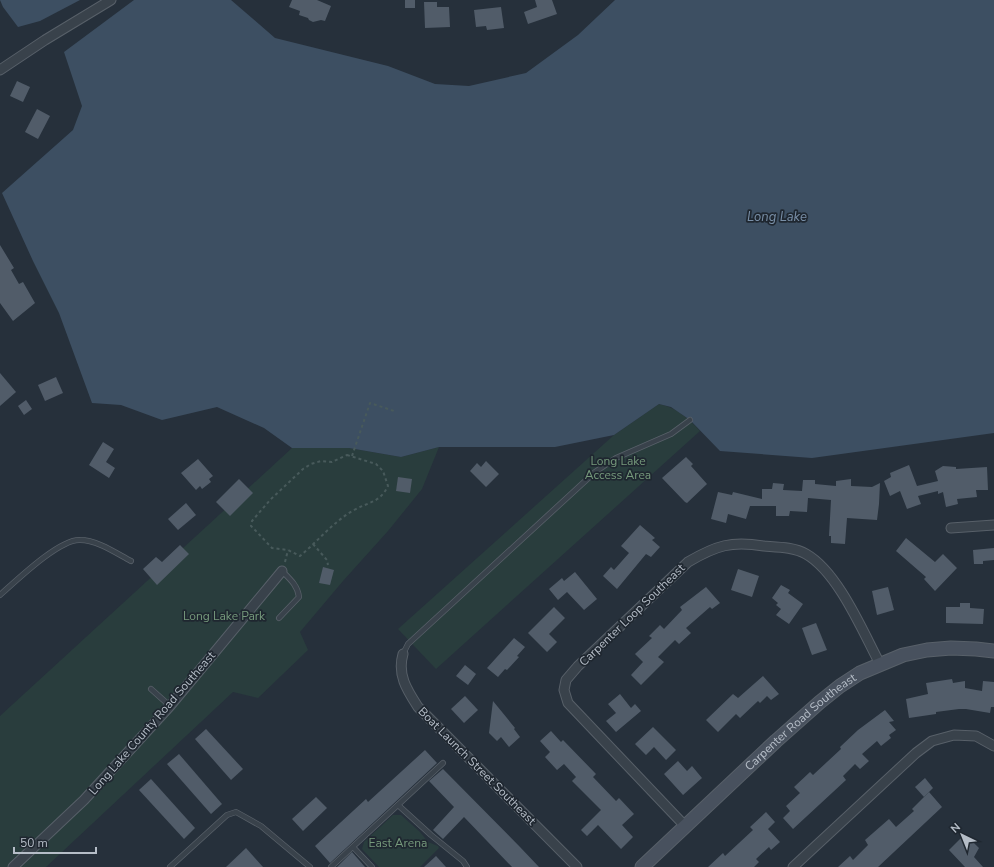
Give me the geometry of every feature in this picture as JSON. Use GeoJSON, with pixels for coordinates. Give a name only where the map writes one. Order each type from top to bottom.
{"type":"FeatureCollection","features":[{"type":"Feature","properties":{"kind":"street"},"geometry":{"type":"LineString","coordinates":[[0,70],[45,40],[111,0]]}},
{"type":"Feature","properties":{"kind":"street"},"geometry":{"type":"LineString","coordinates":[[952,528],[994,525]]}},
{"type":"Feature","properties":{"kind":"street","name":"Carpenter Loop Southeast"},"geometry":{"type":"LineString","coordinates":[[685,826],[587,725],[568,703],[564,690],[566,680],[578,666],[688,562],[706,551],[719,546],[737,544],[778,547],[806,554],[828,573],[842,592],[880,664]]}},
{"type":"Feature","properties":{"kind":"street","name":"Long Lake County Road Southeast"},"geometry":{"type":"LineString","coordinates":[[13,867],[84,800],[170,706],[282,571]]}},
{"type":"Feature","properties":{"kind":"street","name":"Carpenter Road Southeast"},"geometry":{"type":"LineString","coordinates":[[642,867],[820,702],[840,686],[860,673],[903,655],[927,650],[976,648],[994,651]]}},
{"type":"Feature","properties":{"kind":"street","name":"Boat Launch Street Southeast"},"geometry":{"type":"LineString","coordinates":[[404,654],[401,661],[401,672],[406,690],[418,707],[577,867]]}},
{"type":"Feature","properties":{"kind":"street"},"geometry":{"type":"LineString","coordinates":[[793,867],[916,752],[932,741],[954,735],[976,736],[994,746]]}},
{"type":"Feature","properties":{"kind":"lane"},"geometry":{"type":"LineString","coordinates":[[404,654],[408,644],[595,472],[616,458],[671,434],[690,420]]}},
{"type":"Feature","properties":{"kind":"lane"},"geometry":{"type":"LineString","coordinates":[[0,595],[38,562],[71,540],[81,540],[102,546],[131,561]]}},
{"type":"Feature","properties":{"kind":"lane"},"geometry":{"type":"LineString","coordinates":[[278,618],[299,597],[299,592],[296,586],[282,571]]}},
{"type":"Feature","properties":{"kind":"lane"},"geometry":{"type":"LineString","coordinates":[[151,689],[170,706]]}},
{"type":"Feature","properties":{"kind":"lane"},"geometry":{"type":"LineString","coordinates":[[332,867],[443,763]]}},
{"type":"Feature","properties":{"kind":"lane"},"geometry":{"type":"LineString","coordinates":[[398,805],[463,861],[467,867]]}},
{"type":"Feature","properties":{"kind":"lane"},"geometry":{"type":"LineString","coordinates":[[170,867],[228,815],[236,812],[261,826],[307,866]]}},
{"type":"Feature","properties":{"kind":"lane"},"geometry":{"type":"LineString","coordinates":[[353,847],[372,867]]}},
{"type":"Feature","properties":{"kind":"path"},"geometry":{"type":"LineString","coordinates":[[352,456],[370,403],[394,411]]}},
{"type":"Feature","properties":{"kind":"path"},"geometry":{"type":"LineString","coordinates":[[347,455],[376,464],[383,471],[388,486],[384,494],[378,499],[354,510],[345,516],[313,544],[300,556],[288,550],[272,548],[254,529],[252,526],[252,521],[270,500],[303,469],[311,464],[321,461],[332,462],[347,455]]}},
{"type":"Feature","properties":{"kind":"path"},"geometry":{"type":"LineString","coordinates":[[313,544],[327,560],[328,565]]}},
{"type":"Feature","properties":{"kind":"path"},"geometry":{"type":"LineString","coordinates":[[282,571],[288,550]]}},
{"type":"Feature","properties":{"kind":"green space","name":"Long Lake Access Area"},"geometry":{"type":"Polygon","coordinates":[[[659,404],[682,414],[700,431],[436,669],[398,629],[614,435],[659,404]]]}},
{"type":"Feature","properties":{"kind":"green space","name":"Long Lake Park"},"geometry":{"type":"Polygon","coordinates":[[[439,447],[422,489],[388,531],[300,632],[308,650],[258,698],[233,692],[46,867],[0,867],[0,716],[292,448],[349,448],[401,457],[439,447]]]}},
{"type":"Feature","properties":{"kind":"green space","name":"East Arena"},"geometry":{"type":"Polygon","coordinates":[[[393,815],[401,815],[420,832],[428,842],[438,846],[439,848],[420,867],[379,867],[362,849],[364,842],[393,815]]]}},
{"type":"Feature","properties":{"kind":"water"},"geometry":{"type":"Polygon","coordinates":[[[0,0],[80,0],[40,21],[18,27],[3,7],[0,0]]]}},
{"type":"Feature","properties":{"kind":"water","name":"Long Lake"},"geometry":{"type":"Polygon","coordinates":[[[134,0],[231,0],[275,38],[388,66],[435,84],[469,86],[526,73],[578,35],[615,0],[994,0],[994,433],[812,458],[720,451],[690,420],[671,407],[659,404],[614,435],[555,447],[439,447],[401,457],[349,448],[292,448],[264,428],[217,407],[162,420],[121,405],[92,403],[59,313],[2,193],[73,130],[82,106],[64,52],[134,0]]]}},
{"type":"Feature","properties":{"kind":"building"},"geometry":{"type":"Polygon","coordinates":[[[292,0],[317,0],[331,6],[325,21],[321,20],[313,22],[308,18],[299,15],[300,11],[289,7],[292,0]]]}},
{"type":"Feature","properties":{"kind":"building"},"geometry":{"type":"Polygon","coordinates":[[[405,0],[415,0],[415,8],[405,8],[405,0]]]}},
{"type":"Feature","properties":{"kind":"building"},"geometry":{"type":"Polygon","coordinates":[[[535,0],[552,0],[557,14],[528,24],[524,12],[537,7],[535,0]]]}},
{"type":"Feature","properties":{"kind":"building"},"geometry":{"type":"Polygon","coordinates":[[[424,2],[437,2],[437,7],[449,7],[450,27],[425,28],[424,2]]]}},
{"type":"Feature","properties":{"kind":"building"},"geometry":{"type":"Polygon","coordinates":[[[501,7],[504,28],[487,30],[486,26],[476,27],[474,10],[501,7]]]}},
{"type":"Feature","properties":{"kind":"building"},"geometry":{"type":"Polygon","coordinates":[[[17,81],[30,87],[23,102],[10,96],[17,81]]]}},
{"type":"Feature","properties":{"kind":"building"},"geometry":{"type":"Polygon","coordinates":[[[37,109],[50,116],[38,139],[25,132],[37,109]]]}},
{"type":"Feature","properties":{"kind":"building"},"geometry":{"type":"Polygon","coordinates":[[[0,245],[14,268],[11,270],[19,284],[23,282],[35,303],[13,321],[0,303],[0,245]]]}},
{"type":"Feature","properties":{"kind":"building"},"geometry":{"type":"Polygon","coordinates":[[[0,373],[16,392],[0,406],[0,373]]]}},
{"type":"Feature","properties":{"kind":"building"},"geometry":{"type":"Polygon","coordinates":[[[56,377],[63,393],[45,401],[38,385],[56,377]]]}},
{"type":"Feature","properties":{"kind":"building"},"geometry":{"type":"Polygon","coordinates":[[[26,400],[32,409],[24,415],[18,406],[26,400]]]}},
{"type":"Feature","properties":{"kind":"building"},"geometry":{"type":"Polygon","coordinates":[[[103,442],[114,449],[106,462],[115,468],[109,478],[89,465],[103,442]]]}},
{"type":"Feature","properties":{"kind":"building"},"geometry":{"type":"Polygon","coordinates":[[[686,457],[693,464],[691,466],[707,484],[687,503],[662,478],[686,457]]]}},
{"type":"Feature","properties":{"kind":"building"},"geometry":{"type":"Polygon","coordinates":[[[198,459],[213,476],[209,479],[211,482],[202,489],[200,486],[196,490],[181,473],[198,459]]]}},
{"type":"Feature","properties":{"kind":"building"},"geometry":{"type":"Polygon","coordinates":[[[486,461],[499,474],[486,487],[470,471],[477,463],[481,467],[486,461]]]}},
{"type":"Feature","properties":{"kind":"building"},"geometry":{"type":"Polygon","coordinates":[[[909,465],[917,486],[938,481],[935,471],[943,466],[956,467],[956,469],[987,467],[988,490],[976,490],[977,497],[957,499],[958,504],[946,507],[943,492],[938,494],[938,491],[918,496],[921,504],[907,509],[900,491],[890,496],[884,481],[891,477],[890,473],[909,465]]]}},
{"type":"Feature","properties":{"kind":"building"},"geometry":{"type":"Polygon","coordinates":[[[398,477],[412,479],[410,493],[396,491],[398,477]]]}},
{"type":"Feature","properties":{"kind":"building"},"geometry":{"type":"Polygon","coordinates":[[[239,479],[253,493],[230,516],[216,502],[239,479]]]}},
{"type":"Feature","properties":{"kind":"building"},"geometry":{"type":"Polygon","coordinates":[[[851,479],[851,486],[872,487],[880,483],[879,504],[877,520],[847,518],[845,544],[831,543],[831,536],[829,536],[831,500],[808,498],[807,512],[790,511],[789,516],[776,516],[776,506],[750,506],[746,519],[728,514],[726,523],[711,519],[718,492],[732,495],[733,492],[762,499],[762,489],[772,489],[773,483],[784,484],[783,490],[802,491],[803,480],[815,480],[815,484],[836,486],[836,481],[851,479]]]}},
{"type":"Feature","properties":{"kind":"building"},"geometry":{"type":"Polygon","coordinates":[[[186,503],[196,515],[178,530],[168,519],[186,503]]]}},
{"type":"Feature","properties":{"kind":"building"},"geometry":{"type":"Polygon","coordinates":[[[640,525],[655,538],[652,540],[660,547],[651,557],[646,554],[617,589],[603,576],[611,567],[614,570],[629,553],[621,546],[640,525]]]}},
{"type":"Feature","properties":{"kind":"building"},"geometry":{"type":"Polygon","coordinates":[[[906,538],[935,562],[943,554],[957,568],[935,591],[924,579],[926,577],[896,551],[906,538]]]}},
{"type":"Feature","properties":{"kind":"building"},"geometry":{"type":"Polygon","coordinates":[[[180,545],[189,554],[157,585],[143,569],[156,557],[162,562],[180,545]]]}},
{"type":"Feature","properties":{"kind":"building"},"geometry":{"type":"Polygon","coordinates":[[[994,548],[994,560],[983,561],[983,564],[974,564],[973,550],[994,548]]]}},
{"type":"Feature","properties":{"kind":"building"},"geometry":{"type":"Polygon","coordinates":[[[323,567],[334,570],[330,585],[319,583],[323,567]]]}},
{"type":"Feature","properties":{"kind":"building"},"geometry":{"type":"Polygon","coordinates":[[[738,569],[759,576],[752,597],[731,590],[738,569]]]}},
{"type":"Feature","properties":{"kind":"building"},"geometry":{"type":"Polygon","coordinates":[[[575,572],[597,599],[584,610],[567,592],[558,600],[549,589],[562,578],[564,581],[575,572]]]}},
{"type":"Feature","properties":{"kind":"building"},"geometry":{"type":"Polygon","coordinates":[[[781,585],[790,590],[788,593],[803,604],[789,624],[776,615],[781,609],[776,605],[778,603],[772,598],[781,585]]]}},
{"type":"Feature","properties":{"kind":"building"},"geometry":{"type":"Polygon","coordinates":[[[706,587],[720,603],[712,609],[710,607],[686,628],[691,633],[679,644],[675,640],[658,657],[664,662],[641,685],[631,675],[643,662],[635,654],[652,638],[649,636],[660,625],[664,629],[682,610],[680,607],[706,587]]]}},
{"type":"Feature","properties":{"kind":"building"},"geometry":{"type":"Polygon","coordinates":[[[888,587],[894,610],[877,615],[872,591],[888,587]]]}},
{"type":"Feature","properties":{"kind":"building"},"geometry":{"type":"Polygon","coordinates":[[[960,603],[970,603],[970,608],[984,609],[983,624],[946,623],[946,607],[960,607],[960,603]]]}},
{"type":"Feature","properties":{"kind":"building"},"geometry":{"type":"Polygon","coordinates":[[[554,607],[565,618],[549,634],[557,642],[547,652],[528,633],[554,607]]]}},
{"type":"Feature","properties":{"kind":"building"},"geometry":{"type":"Polygon","coordinates":[[[816,623],[827,650],[812,655],[802,628],[816,623]]]}},
{"type":"Feature","properties":{"kind":"building"},"geometry":{"type":"Polygon","coordinates":[[[514,638],[525,647],[517,656],[519,657],[498,677],[487,668],[514,638]]]}},
{"type":"Feature","properties":{"kind":"building"},"geometry":{"type":"Polygon","coordinates":[[[465,665],[476,674],[468,685],[456,676],[465,665]]]}},
{"type":"Feature","properties":{"kind":"building"},"geometry":{"type":"Polygon","coordinates":[[[763,676],[779,694],[771,700],[767,696],[760,703],[758,701],[740,718],[736,714],[718,732],[706,720],[733,694],[738,698],[763,676]]]}},
{"type":"Feature","properties":{"kind":"building"},"geometry":{"type":"Polygon","coordinates":[[[952,679],[953,683],[965,681],[965,688],[982,691],[983,681],[994,682],[994,707],[991,707],[990,713],[959,709],[909,718],[906,699],[928,694],[926,683],[952,679]]]}},
{"type":"Feature","properties":{"kind":"building"},"geometry":{"type":"Polygon","coordinates":[[[620,694],[631,708],[635,704],[641,711],[616,732],[606,721],[616,713],[608,704],[620,694]]]}},
{"type":"Feature","properties":{"kind":"building"},"geometry":{"type":"Polygon","coordinates":[[[465,696],[478,710],[464,723],[451,709],[465,696]]]}},
{"type":"Feature","properties":{"kind":"building"},"geometry":{"type":"Polygon","coordinates":[[[493,701],[515,728],[514,729],[520,737],[509,747],[501,737],[497,741],[489,733],[493,701]]]}},
{"type":"Feature","properties":{"kind":"building"},"geometry":{"type":"Polygon","coordinates":[[[885,710],[894,721],[889,722],[896,730],[889,735],[891,738],[881,746],[877,741],[862,754],[869,761],[860,769],[855,764],[843,776],[846,780],[793,829],[783,818],[790,811],[786,806],[800,793],[794,787],[810,772],[813,775],[841,749],[840,747],[858,730],[885,710]]]}},
{"type":"Feature","properties":{"kind":"building"},"geometry":{"type":"Polygon","coordinates":[[[653,727],[676,750],[666,760],[654,747],[646,755],[635,744],[653,727]]]}},
{"type":"Feature","properties":{"kind":"building"},"geometry":{"type":"Polygon","coordinates":[[[206,729],[243,769],[231,780],[195,739],[206,729]]]}},
{"type":"Feature","properties":{"kind":"building"},"geometry":{"type":"Polygon","coordinates":[[[551,731],[561,742],[563,740],[596,774],[593,777],[616,801],[619,798],[634,814],[622,825],[633,837],[621,849],[598,825],[587,836],[581,830],[601,810],[572,781],[576,777],[564,764],[557,770],[545,757],[550,752],[540,741],[551,731]]]}},
{"type":"Feature","properties":{"kind":"building"},"geometry":{"type":"Polygon","coordinates":[[[425,750],[437,763],[330,863],[315,846],[366,799],[368,802],[425,750]]]}},
{"type":"Feature","properties":{"kind":"building"},"geometry":{"type":"Polygon","coordinates":[[[179,754],[222,804],[211,814],[167,764],[179,754]]]}},
{"type":"Feature","properties":{"kind":"building"},"geometry":{"type":"Polygon","coordinates":[[[678,761],[687,771],[692,766],[702,778],[683,795],[664,774],[678,761]]]}},
{"type":"Feature","properties":{"kind":"building"},"geometry":{"type":"Polygon","coordinates":[[[443,769],[539,867],[512,867],[464,817],[443,839],[433,830],[454,807],[429,781],[443,769]]]}},
{"type":"Feature","properties":{"kind":"building"},"geometry":{"type":"Polygon","coordinates":[[[925,778],[933,788],[924,797],[915,787],[925,778]]]}},
{"type":"Feature","properties":{"kind":"building"},"geometry":{"type":"Polygon","coordinates":[[[151,779],[195,828],[184,839],[139,790],[151,779]]]}},
{"type":"Feature","properties":{"kind":"building"},"geometry":{"type":"Polygon","coordinates":[[[929,792],[942,807],[878,867],[838,867],[850,856],[853,860],[868,845],[865,840],[889,819],[896,827],[914,811],[912,809],[929,792]]]}},
{"type":"Feature","properties":{"kind":"building"},"geometry":{"type":"Polygon","coordinates":[[[316,797],[327,808],[303,831],[292,819],[316,797]]]}},
{"type":"Feature","properties":{"kind":"building"},"geometry":{"type":"Polygon","coordinates":[[[766,812],[775,822],[768,829],[780,842],[771,850],[769,847],[756,859],[759,862],[754,867],[708,867],[723,853],[725,856],[753,830],[750,827],[766,812]]]}},
{"type":"Feature","properties":{"kind":"building"},"geometry":{"type":"Polygon","coordinates":[[[965,834],[979,848],[974,857],[983,867],[965,867],[949,850],[965,834]]]}},
{"type":"Feature","properties":{"kind":"building"},"geometry":{"type":"Polygon","coordinates":[[[246,848],[263,867],[226,867],[246,848]]]}},
{"type":"Feature","properties":{"kind":"building"},"geometry":{"type":"Polygon","coordinates":[[[352,852],[365,867],[337,867],[352,852]]]}},
{"type":"Feature","properties":{"kind":"building"},"geometry":{"type":"Polygon","coordinates":[[[436,856],[446,867],[424,867],[436,856]]]}}]}
